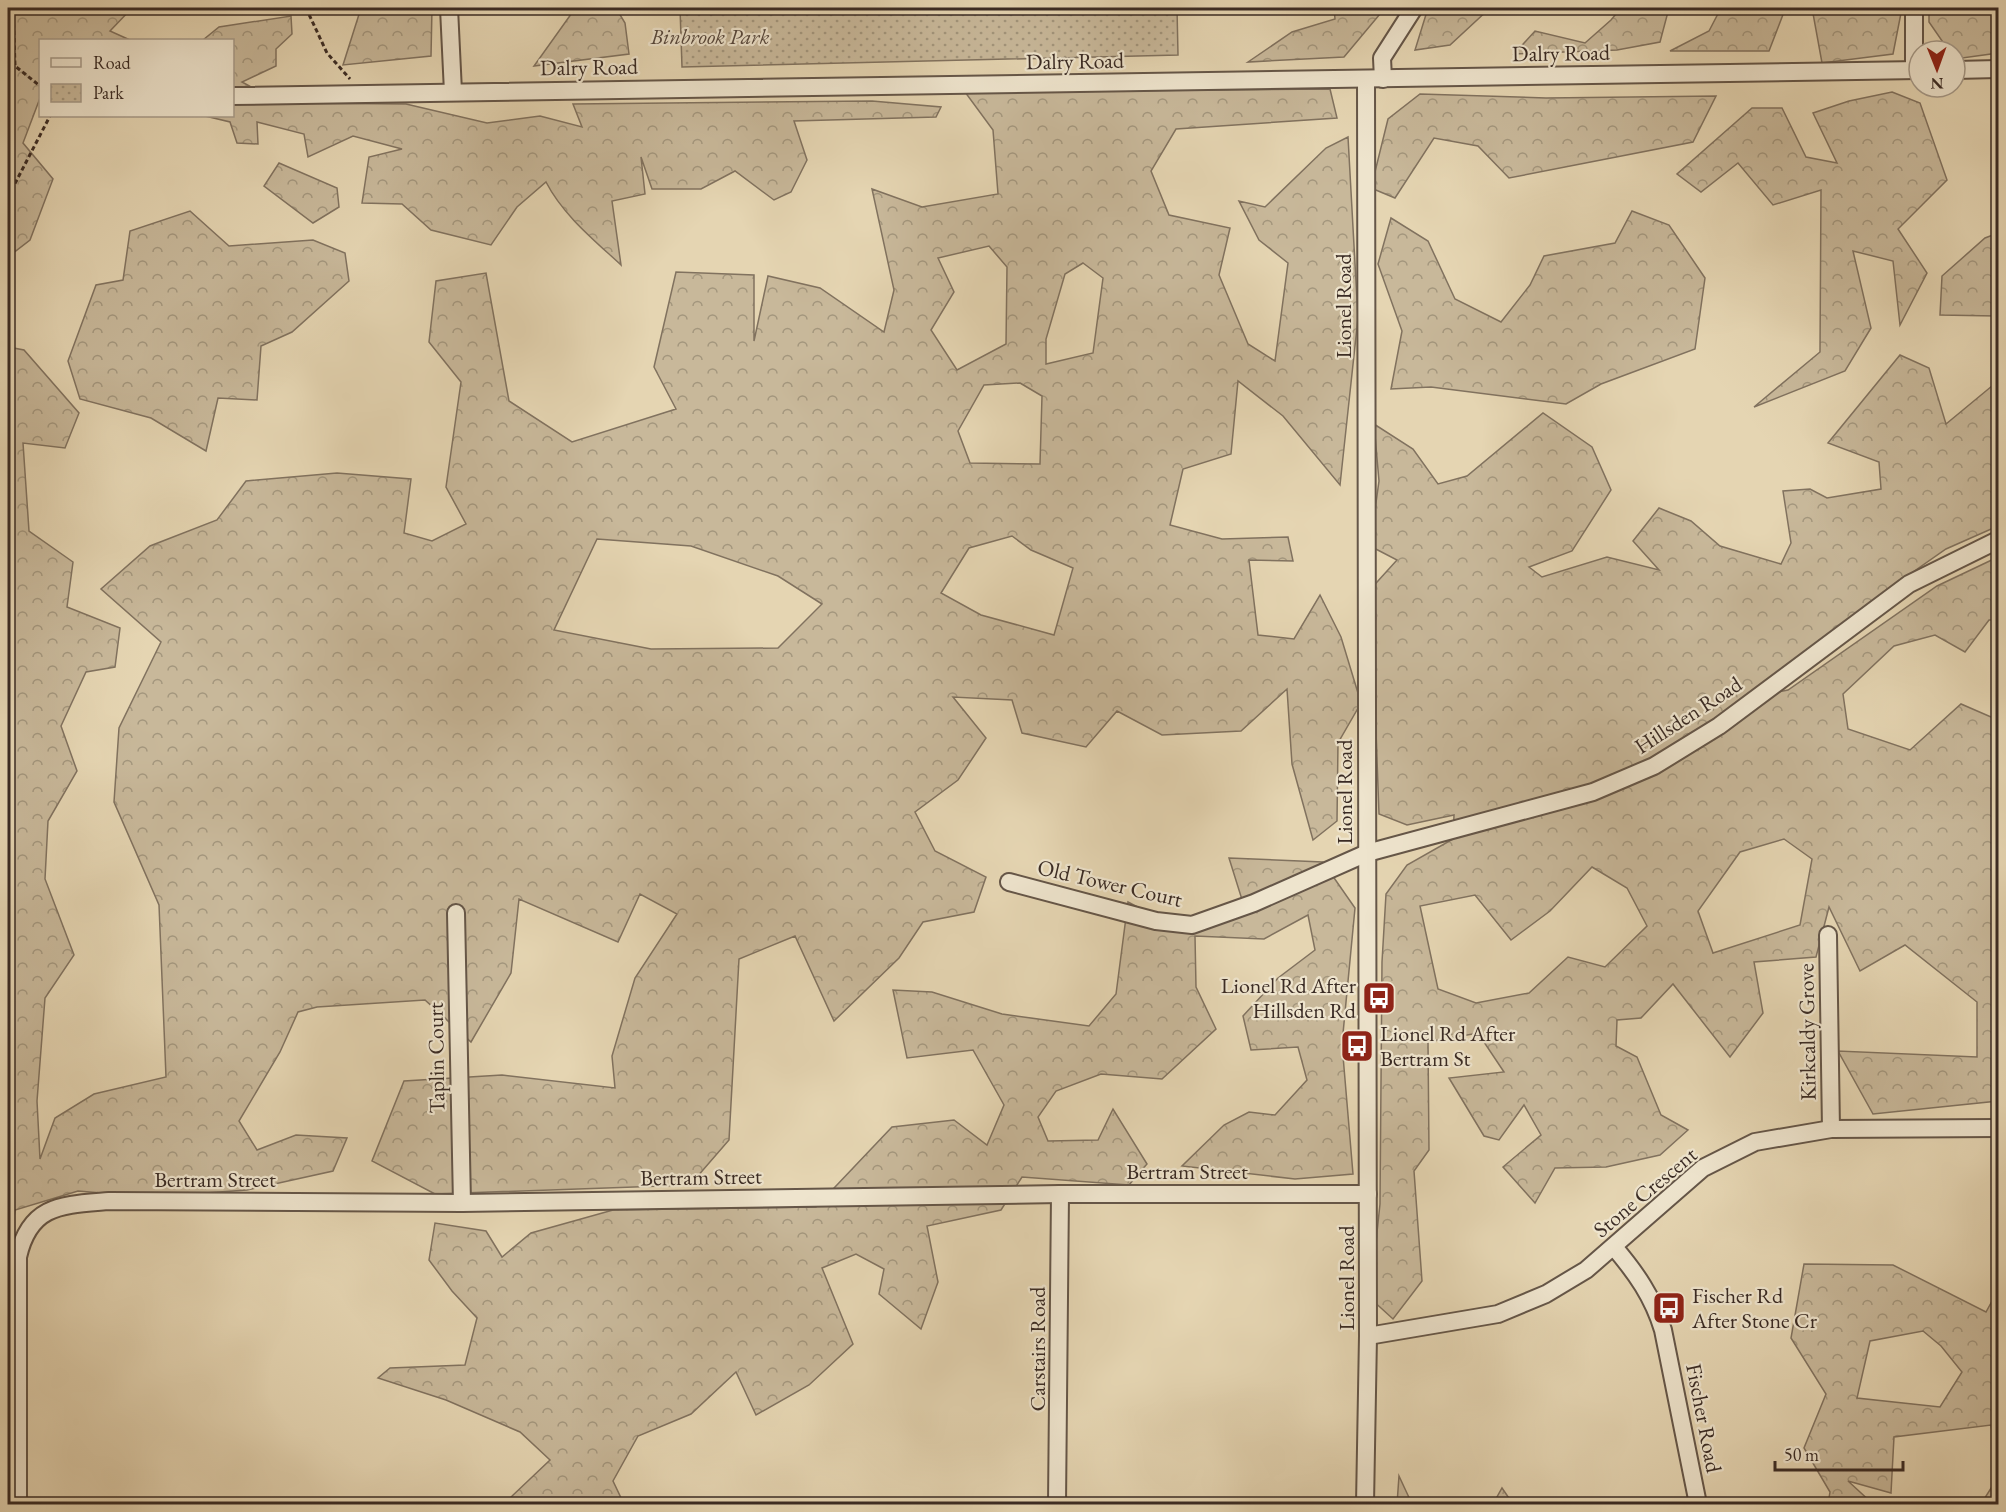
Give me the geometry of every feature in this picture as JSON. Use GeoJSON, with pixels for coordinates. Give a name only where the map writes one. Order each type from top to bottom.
{"type":"FeatureCollection","features":[{"type":"Feature","properties":{"kind":"street"},"geometry":{"type":"LineString","coordinates":[[449,8],[453,92]]}},
{"type":"Feature","properties":{"kind":"street","name":"Lionel Road"},"geometry":{"type":"LineString","coordinates":[[1365,1504],[1368,1336],[1367,853],[1375,79],[1382,58],[1414,8]]}},
{"type":"Feature","properties":{"kind":"street"},"geometry":{"type":"LineString","coordinates":[[1914,8],[1916,39]]}},
{"type":"Feature","properties":{"kind":"street"},"geometry":{"type":"LineString","coordinates":[[1967,70],[1998,69]]}},
{"type":"Feature","properties":{"kind":"street","name":"Dalry Road"},"geometry":{"type":"LineString","coordinates":[[234,96],[1907,70]]}},
{"type":"Feature","properties":{"kind":"street","name":"Hillsden Road"},"geometry":{"type":"LineString","coordinates":[[1367,853],[1593,792],[1654,766],[1719,726],[1909,584],[1998,540]]}},
{"type":"Feature","properties":{"kind":"street","name":"Old Tower Court"},"geometry":{"type":"LineString","coordinates":[[1009,882],[1156,921],[1192,925],[1254,903],[1367,853]]}},
{"type":"Feature","properties":{"kind":"street","name":"Taplin Court"},"geometry":{"type":"LineString","coordinates":[[456,913],[462,1203]]}},
{"type":"Feature","properties":{"kind":"street","name":"Kirkcaldy Grove"},"geometry":{"type":"LineString","coordinates":[[1828,935],[1831,1130]]}},
{"type":"Feature","properties":{"kind":"street","name":"Stone Crescent"},"geometry":{"type":"LineString","coordinates":[[1368,1336],[1498,1314],[1546,1294],[1586,1270],[1703,1168],[1755,1142],[1831,1130],[1998,1128]]}},
{"type":"Feature","properties":{"kind":"street","name":"Bertram Street"},"geometry":{"type":"LineString","coordinates":[[18,1504],[16,1273],[21,1241],[38,1217],[53,1208],[109,1201],[462,1203],[1060,1194],[1368,1194]]}},
{"type":"Feature","properties":{"kind":"street","name":"Carstairs Road"},"geometry":{"type":"LineString","coordinates":[[1057,1504],[1060,1194]]}},
{"type":"Feature","properties":{"kind":"street","name":"Fischer Road"},"geometry":{"type":"LineString","coordinates":[[1614,1247],[1640,1279],[1656,1306],[1663,1330],[1698,1504]]}},
{"type":"Feature","properties":{"kind":"path"},"geometry":{"type":"LineString","coordinates":[[13,8],[15,66],[39,85]]}},
{"type":"Feature","properties":{"kind":"path"},"geometry":{"type":"LineString","coordinates":[[306,8],[327,53],[363,94]]}},
{"type":"Feature","properties":{"kind":"path"},"geometry":{"type":"LineString","coordinates":[[8,197],[49,117]]}},
{"type":"Feature","properties":{"kind":"green space"},"geometry":{"type":"Polygon","coordinates":[[[8,8],[132,8],[110,31],[128,39],[39,39],[39,101],[23,143],[53,179],[30,240],[8,257],[8,8]]]}},
{"type":"Feature","properties":{"kind":"green space"},"geometry":{"type":"Polygon","coordinates":[[[361,8],[432,8],[431,56],[343,65],[361,8]]]}},
{"type":"Feature","properties":{"kind":"green space"},"geometry":{"type":"Polygon","coordinates":[[[572,8],[616,8],[625,23],[629,54],[534,66],[574,10],[572,8]]]}},
{"type":"Feature","properties":{"kind":"green space","name":"Binbrook Park"},"geometry":{"type":"Polygon","coordinates":[[[680,8],[1177,8],[1178,55],[682,67],[680,8]]]}},
{"type":"Feature","properties":{"kind":"green space"},"geometry":{"type":"Polygon","coordinates":[[[1334,8],[1385,8],[1344,57],[1248,62],[1292,32],[1335,19],[1334,8]]]}},
{"type":"Feature","properties":{"kind":"green space"},"geometry":{"type":"Polygon","coordinates":[[[1428,8],[1490,8],[1450,45],[1415,50],[1428,8]]]}},
{"type":"Feature","properties":{"kind":"green space"},"geometry":{"type":"Polygon","coordinates":[[[1621,8],[1669,8],[1660,42],[1617,50],[1514,54],[1535,31],[1585,43],[1621,8]]]}},
{"type":"Feature","properties":{"kind":"green space"},"geometry":{"type":"Polygon","coordinates":[[[1721,8],[1809,8],[1784,12],[1769,51],[1670,51],[1709,31],[1721,8]]]}},
{"type":"Feature","properties":{"kind":"green space"},"geometry":{"type":"Polygon","coordinates":[[[1812,8],[1902,8],[1893,54],[1822,63],[1812,8]]]}},
{"type":"Feature","properties":{"kind":"green space"},"geometry":{"type":"Polygon","coordinates":[[[1929,8],[1998,10],[1998,53],[1967,57],[1967,39],[1941,39],[1929,22],[1929,8]]]}},
{"type":"Feature","properties":{"kind":"green space"},"geometry":{"type":"Polygon","coordinates":[[[291,16],[292,34],[276,49],[276,66],[242,82],[281,103],[406,104],[487,123],[540,116],[582,127],[573,104],[872,101],[941,107],[936,117],[794,121],[807,160],[791,192],[774,200],[735,171],[701,189],[652,189],[641,157],[645,194],[612,201],[621,265],[570,216],[546,182],[517,207],[491,245],[431,230],[402,204],[362,203],[369,157],[402,149],[353,136],[308,157],[304,134],[257,122],[258,144],[237,143],[230,122],[209,117],[234,117],[234,39],[204,39],[219,27],[291,16]]]}},
{"type":"Feature","properties":{"kind":"green space"},"geometry":{"type":"Polygon","coordinates":[[[1330,89],[1337,118],[1176,129],[1151,171],[1169,215],[1230,228],[1219,275],[1248,344],[1275,361],[1288,263],[1259,240],[1239,201],[1265,207],[1326,148],[1348,137],[1358,318],[1340,485],[1283,416],[1238,381],[1231,454],[1183,469],[1170,525],[1222,539],[1288,537],[1293,561],[1249,560],[1258,635],[1294,639],[1320,595],[1341,637],[1361,703],[1338,743],[1337,821],[1313,840],[1292,764],[1287,689],[1241,731],[1162,735],[1117,711],[1086,747],[1022,733],[1012,700],[953,697],[986,738],[958,780],[915,812],[935,851],[986,877],[974,912],[923,922],[899,958],[834,1021],[795,936],[739,959],[729,1140],[690,1185],[435,1194],[372,1161],[404,1081],[502,1075],[615,1088],[612,1056],[635,978],[677,914],[640,894],[618,942],[519,899],[511,973],[471,1042],[425,1000],[317,1007],[298,1012],[280,1052],[239,1121],[257,1150],[296,1135],[347,1138],[333,1171],[247,1190],[149,1197],[78,1191],[15,1210],[8,1260],[8,347],[24,350],[79,413],[65,448],[23,443],[29,531],[73,562],[67,607],[120,628],[115,667],[86,672],[61,726],[77,771],[48,821],[45,879],[74,955],[45,998],[37,1101],[40,1159],[55,1118],[94,1094],[166,1077],[159,905],[114,802],[119,728],[161,642],[101,589],[150,546],[217,520],[246,481],[337,473],[411,479],[404,533],[432,541],[466,524],[446,487],[461,382],[429,342],[436,281],[486,273],[509,401],[572,442],[676,409],[654,367],[676,272],[754,275],[754,341],[768,276],[820,288],[884,332],[894,290],[872,189],[922,207],[998,194],[993,130],[965,92],[1330,89]],[[989,246],[938,258],[954,292],[931,330],[957,370],[1006,344],[1007,267],[989,246]],[[1083,263],[1065,274],[1046,339],[1046,364],[1093,353],[1103,278],[1083,263]],[[1020,383],[984,385],[958,431],[970,463],[1040,464],[1042,396],[1020,383]],[[1012,536],[969,548],[941,593],[981,615],[1054,635],[1073,568],[1031,550],[1012,536]],[[597,539],[554,630],[651,649],[778,648],[822,604],[778,576],[691,546],[597,539]]]}},
{"type":"Feature","properties":{"kind":"green space"},"geometry":{"type":"Polygon","coordinates":[[[1892,92],[1920,103],[1947,180],[1898,229],[1927,273],[1900,325],[1893,261],[1853,251],[1871,328],[1845,371],[1754,407],[1820,352],[1821,190],[1773,205],[1738,163],[1701,192],[1677,174],[1752,108],[1782,108],[1806,157],[1837,163],[1813,113],[1849,101],[1892,92]]]}},
{"type":"Feature","properties":{"kind":"green space"},"geometry":{"type":"Polygon","coordinates":[[[1420,94],[1546,98],[1716,96],[1693,142],[1509,178],[1478,146],[1434,138],[1395,198],[1371,188],[1388,119],[1420,94]]]}},
{"type":"Feature","properties":{"kind":"green space"},"geometry":{"type":"Polygon","coordinates":[[[279,163],[337,188],[339,207],[313,223],[264,186],[279,163]]]}},
{"type":"Feature","properties":{"kind":"green space"},"geometry":{"type":"Polygon","coordinates":[[[190,211],[229,246],[313,240],[345,253],[349,281],[292,332],[261,346],[257,400],[218,398],[206,451],[151,418],[80,399],[68,361],[96,285],[123,280],[130,231],[190,211]]]}},
{"type":"Feature","properties":{"kind":"green space"},"geometry":{"type":"Polygon","coordinates":[[[1632,211],[1669,225],[1705,278],[1695,349],[1601,384],[1566,404],[1431,387],[1391,389],[1402,331],[1378,264],[1391,218],[1428,241],[1455,299],[1501,322],[1530,285],[1544,256],[1615,243],[1632,211]]]}},
{"type":"Feature","properties":{"kind":"green space"},"geometry":{"type":"Polygon","coordinates":[[[1998,233],[1998,314],[1996,316],[1940,315],[1942,276],[1985,238],[1998,233]]]}},
{"type":"Feature","properties":{"kind":"green space"},"geometry":{"type":"Polygon","coordinates":[[[1900,355],[1929,368],[1946,424],[1998,381],[1998,526],[1946,549],[1873,600],[1745,699],[1788,690],[1937,586],[1998,557],[1998,620],[1989,620],[1965,652],[1935,635],[1894,646],[1843,694],[1848,729],[1910,750],[1961,704],[1998,720],[1998,1101],[1873,1114],[1838,1051],[1977,1057],[1977,1002],[1905,945],[1860,971],[1829,907],[1816,957],[1754,962],[1763,1013],[1730,1057],[1673,984],[1641,1018],[1617,1020],[1616,1046],[1637,1057],[1661,1115],[1688,1130],[1660,1155],[1606,1167],[1555,1168],[1535,1203],[1503,1167],[1541,1135],[1524,1105],[1499,1140],[1484,1136],[1449,1078],[1504,1072],[1478,1033],[1428,1042],[1429,1150],[1414,1171],[1422,1281],[1393,1319],[1370,1298],[1380,1204],[1382,962],[1386,894],[1407,865],[1453,839],[1454,815],[1407,825],[1379,814],[1376,732],[1366,655],[1376,618],[1368,592],[1397,560],[1370,546],[1379,481],[1374,424],[1413,449],[1438,484],[1467,476],[1543,413],[1592,447],[1611,490],[1572,551],[1529,567],[1542,577],[1607,557],[1659,570],[1633,541],[1659,508],[1691,521],[1720,546],[1781,564],[1791,543],[1783,491],[1810,489],[1827,498],[1881,489],[1879,462],[1828,443],[1900,355]],[[1784,839],[1740,852],[1698,911],[1713,953],[1800,925],[1812,859],[1784,839]],[[1592,867],[1550,911],[1511,940],[1475,895],[1420,906],[1438,989],[1476,1003],[1529,993],[1568,957],[1605,967],[1647,926],[1627,888],[1592,867]]]}},
{"type":"Feature","properties":{"kind":"green space"},"geometry":{"type":"Polygon","coordinates":[[[1229,858],[1323,862],[1355,908],[1342,1044],[1353,1174],[1295,1179],[1182,1166],[1224,1125],[1249,1112],[1275,1115],[1307,1080],[1298,1047],[1251,1050],[1243,1016],[1278,978],[1315,950],[1308,915],[1264,939],[1195,936],[1196,987],[1216,1029],[1162,1079],[1101,1074],[1056,1091],[1038,1117],[1048,1141],[1098,1140],[1113,1109],[1147,1164],[1129,1185],[1022,1177],[1001,1210],[927,1226],[938,1282],[921,1329],[879,1294],[884,1269],[856,1254],[822,1268],[853,1344],[809,1385],[756,1415],[736,1372],[691,1414],[638,1436],[613,1481],[622,1500],[598,1504],[511,1504],[511,1497],[550,1460],[520,1432],[446,1400],[378,1378],[390,1368],[465,1365],[477,1318],[452,1291],[429,1260],[435,1223],[486,1231],[502,1257],[531,1233],[613,1210],[816,1207],[892,1127],[954,1120],[987,1145],[1004,1105],[973,1050],[907,1058],[893,990],[932,992],[1002,1014],[1089,1026],[1116,994],[1128,902],[1183,931],[1244,906],[1229,858]]]}},
{"type":"Feature","properties":{"kind":"green space"},"geometry":{"type":"Polygon","coordinates":[[[1804,1264],[1893,1265],[1986,1312],[1998,1290],[1998,1464],[1991,1425],[1894,1437],[1891,1493],[1848,1481],[1873,1504],[1828,1504],[1830,1492],[1804,1448],[1826,1394],[1791,1338],[1804,1264]],[[1923,1331],[1870,1341],[1857,1398],[1940,1407],[1962,1372],[1941,1346],[1923,1331]]]}},
{"type":"Feature","properties":{"kind":"green space"},"geometry":{"type":"Polygon","coordinates":[[[1399,1476],[1412,1504],[1397,1504],[1399,1476]]]}},
{"type":"Feature","properties":{"kind":"green space"},"geometry":{"type":"Polygon","coordinates":[[[1998,1477],[1998,1504],[1981,1504],[1998,1477]]]}},
{"type":"Feature","properties":{"kind":"green space"},"geometry":{"type":"Polygon","coordinates":[[[1502,1488],[1513,1504],[1493,1504],[1502,1488]]]}},
{"type":"Feature","properties":{"kind":"place","name":"Lionel Rd After Hillsden Rd"},"geometry":{"type":"Point","coordinates":[1379,998]}},
{"type":"Feature","properties":{"kind":"place","name":"Lionel Rd After Bertram St"},"geometry":{"type":"Point","coordinates":[1357,1046]}},
{"type":"Feature","properties":{"kind":"place","name":"Fischer Rd After Stone Cr"},"geometry":{"type":"Point","coordinates":[1669,1308]}}]}
